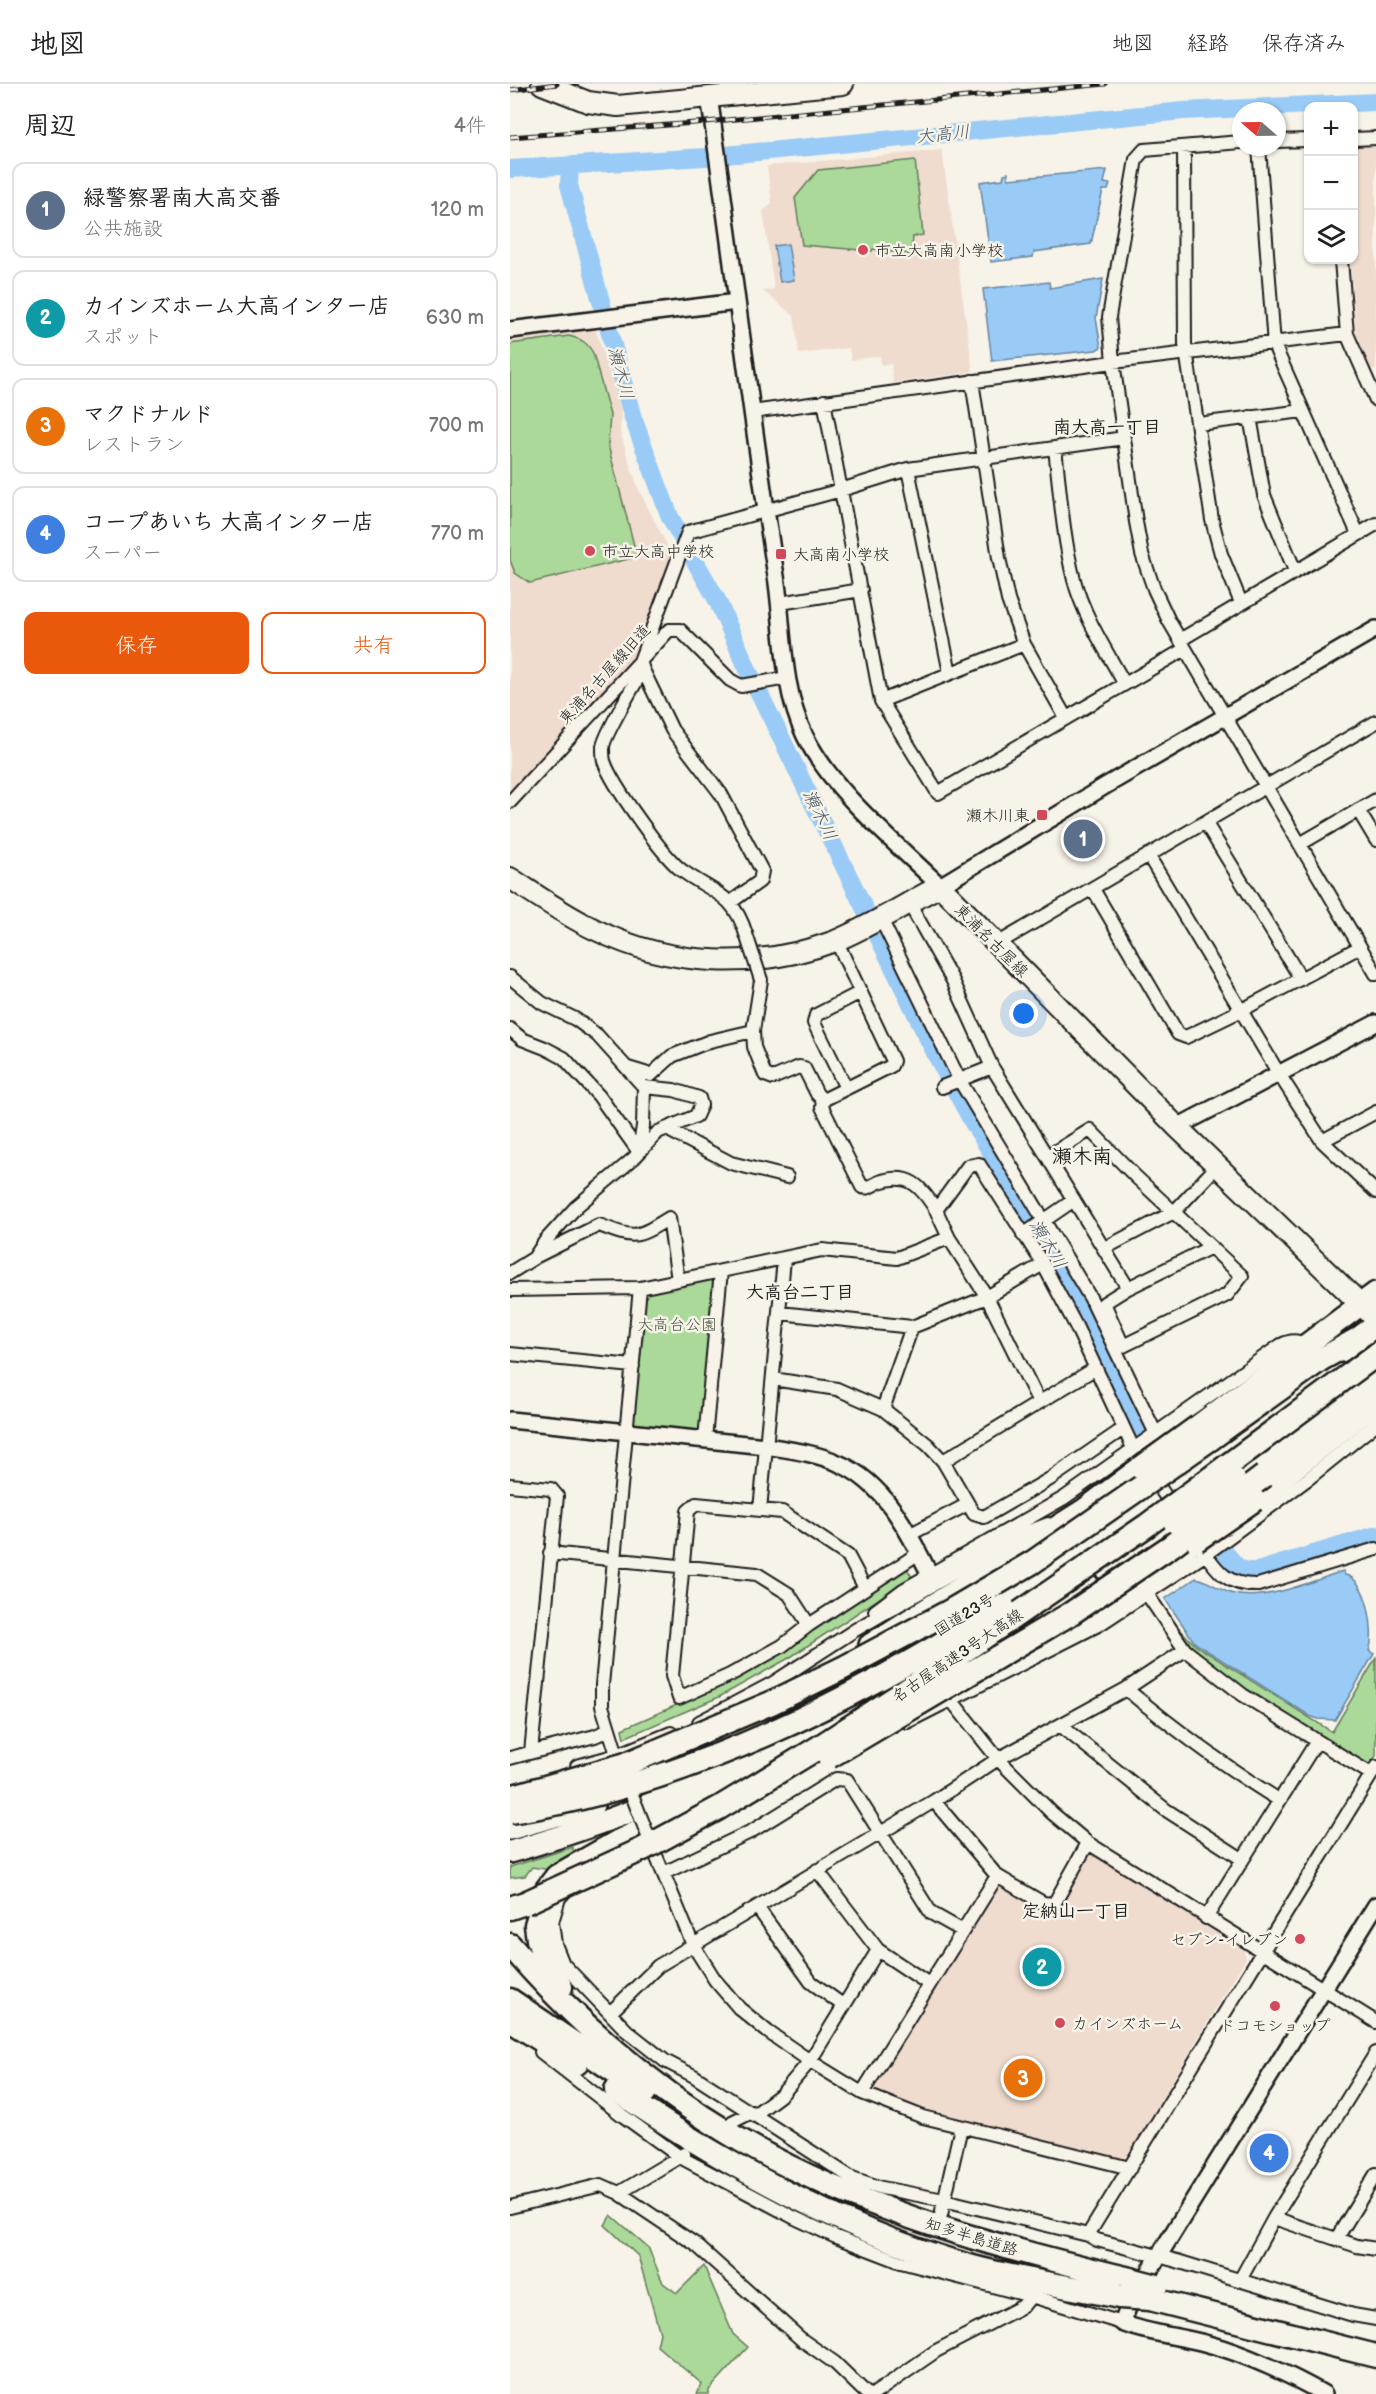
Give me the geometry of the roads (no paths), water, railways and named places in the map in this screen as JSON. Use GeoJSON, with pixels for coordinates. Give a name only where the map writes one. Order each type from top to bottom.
{"type":"FeatureCollection","features":[{"type":"Feature","properties":{"kind":"highway"},"geometry":{"type":"LineString","coordinates":[[697,1759],[763,1720],[894,1628],[1084,1510],[1137,1459],[1207,1438],[1306,1346],[1370,1322]]}},
{"type":"Feature","properties":{"kind":"highway"},"geometry":{"type":"LineString","coordinates":[[510,1797],[626,1764],[771,1703],[950,1611],[1033,1562],[1320,1360],[1370,1322]]}},
{"type":"Feature","properties":{"kind":"highway","name":"名古屋高速3号大高線"},"geometry":{"type":"LineString","coordinates":[[510,1812],[576,1800],[632,1786],[682,1769],[775,1730],[845,1697],[966,1630],[1078,1557],[1204,1468],[1370,1322]]}},
{"type":"Feature","properties":{"kind":"highway","name":"名古屋高速3号大高線"},"geometry":{"type":"LineString","coordinates":[[518,1905],[643,1849],[729,1803],[816,1749],[910,1688],[1146,1526],[1376,1355]]}},
{"type":"Feature","properties":{"kind":"highway"},"geometry":{"type":"LineString","coordinates":[[510,1852],[620,1816],[808,1735],[990,1642],[1174,1522],[1376,1368]]}},
{"type":"Feature","properties":{"kind":"highway"},"geometry":{"type":"LineString","coordinates":[[518,1905],[554,1896],[645,1856],[725,1817],[880,1728],[1070,1614],[1171,1546],[1264,1476],[1376,1379]]}},
{"type":"Feature","properties":{"kind":"highway"},"geometry":{"type":"LineString","coordinates":[[990,1642],[1054,1633],[1098,1611],[1201,1548],[1255,1500],[1376,1403]]}},
{"type":"Feature","properties":{"kind":"highway","name":"国道23号"},"geometry":{"type":"LineString","coordinates":[[510,1829],[609,1800],[697,1759],[862,1676],[1017,1582],[1156,1489],[1207,1438]]}},
{"type":"Feature","properties":{"kind":"highway"},"geometry":{"type":"LineString","coordinates":[[605,2044],[586,2011],[557,1984],[546,1964],[536,1925],[547,1889],[557,1876],[576,1864],[710,1799],[795,1754],[808,1735]]}},
{"type":"Feature","properties":{"kind":"highway","name":"知多半島道路"},"geometry":{"type":"LineString","coordinates":[[510,1946],[532,1972],[605,2044],[707,2119],[789,2166],[836,2188],[904,2215],[1124,2289]]}},
{"type":"Feature","properties":{"kind":"highway"},"geometry":{"type":"LineString","coordinates":[[510,1966],[580,2040],[619,2074]]}},
{"type":"Feature","properties":{"kind":"highway"},"geometry":{"type":"LineString","coordinates":[[510,2000],[619,2074]]}},
{"type":"Feature","properties":{"kind":"highway"},"geometry":{"type":"LineString","coordinates":[[510,2020],[667,2124],[765,2181],[836,2216],[920,2251],[1022,2278],[1124,2289],[1262,2310],[1376,2341]]}},
{"type":"Feature","properties":{"kind":"highway","name":"知多半島道路"},"geometry":{"type":"LineString","coordinates":[[619,2074],[729,2148],[762,2167],[856,2212],[950,2246],[1030,2269],[1124,2289]]}},
{"type":"Feature","properties":{"kind":"highway"},"geometry":{"type":"LineString","coordinates":[[667,2124],[680,2139],[756,2188],[883,2245],[915,2263]]}},
{"type":"Feature","properties":{"kind":"highway"},"geometry":{"type":"LineString","coordinates":[[1154,2293],[1376,2356]]}},
{"type":"Feature","properties":{"kind":"main road"},"geometry":{"type":"LineString","coordinates":[[542,84],[588,102],[618,106],[843,84]]}},
{"type":"Feature","properties":{"kind":"main road"},"geometry":{"type":"LineString","coordinates":[[510,878],[595,930],[622,942],[674,956],[701,960],[766,960],[795,954],[836,940],[875,922],[940,886]]}},
{"type":"Feature","properties":{"kind":"main road","name":"東浦名古屋線"},"geometry":{"type":"LineString","coordinates":[[940,886],[1370,1322]]}},
{"type":"Feature","properties":{"kind":"street"},"geometry":{"type":"LineString","coordinates":[[709,96],[765,510],[780,603],[788,678],[804,734],[834,781],[940,886],[1376,629]]}},
{"type":"Feature","properties":{"kind":"street"},"geometry":{"type":"LineString","coordinates":[[1358,139],[1376,138]]}},
{"type":"Feature","properties":{"kind":"street"},"geometry":{"type":"LineString","coordinates":[[1286,141],[1304,140]]}},
{"type":"Feature","properties":{"kind":"street"},"geometry":{"type":"LineString","coordinates":[[1232,143],[1144,150],[1136,159],[1109,316],[1113,362],[1142,554],[1154,589],[1183,645],[1376,974]]}},
{"type":"Feature","properties":{"kind":"street"},"geometry":{"type":"LineString","coordinates":[[1184,148],[1187,355],[1212,520],[1221,554],[1241,603]]}},
{"type":"Feature","properties":{"kind":"street"},"geometry":{"type":"LineString","coordinates":[[1260,156],[1274,345],[1358,534]]}},
{"type":"Feature","properties":{"kind":"street"},"geometry":{"type":"LineString","coordinates":[[1341,264],[1347,334],[1376,400]]}},
{"type":"Feature","properties":{"kind":"street"},"geometry":{"type":"LineString","coordinates":[[510,330],[737,303]]}},
{"type":"Feature","properties":{"kind":"street"},"geometry":{"type":"LineString","coordinates":[[752,412],[1113,362],[1274,345],[1347,334]]}},
{"type":"Feature","properties":{"kind":"street"},"geometry":{"type":"LineString","coordinates":[[972,381],[1008,600],[1024,644],[1066,718]]}},
{"type":"Feature","properties":{"kind":"street"},"geometry":{"type":"LineString","coordinates":[[824,401],[881,701],[938,793],[1124,683],[1183,645],[1241,603],[1376,524]]}},
{"type":"Feature","properties":{"kind":"street"},"geometry":{"type":"LineString","coordinates":[[1198,424],[1303,411]]}},
{"type":"Feature","properties":{"kind":"street"},"geometry":{"type":"LineString","coordinates":[[1250,417],[1264,495],[1295,571]]}},
{"type":"Feature","properties":{"kind":"street"},"geometry":{"type":"LineString","coordinates":[[823,1100],[817,1094],[804,1068],[799,1067],[773,1078],[765,1075],[754,1047],[753,1031],[761,980],[742,919],[732,902],[683,872],[670,861],[633,810],[603,760],[603,745],[641,665],[688,532],[908,469],[1124,438]]}},
{"type":"Feature","properties":{"kind":"street"},"geometry":{"type":"LineString","coordinates":[[1055,448],[1065,536],[1074,581],[1090,622],[1124,683]]}},
{"type":"Feature","properties":{"kind":"street"},"geometry":{"type":"LineString","coordinates":[[908,469],[950,673]]}},
{"type":"Feature","properties":{"kind":"street"},"geometry":{"type":"LineString","coordinates":[[780,603],[861,590]]}},
{"type":"Feature","properties":{"kind":"street","name":"東浦名古屋線旧道"},"geometry":{"type":"LineString","coordinates":[[510,802],[641,665],[669,630],[680,630],[730,680],[745,686],[788,678]]}},
{"type":"Feature","properties":{"kind":"street"},"geometry":{"type":"LineString","coordinates":[[881,701],[1024,644]]}},
{"type":"Feature","properties":{"kind":"street"},"geometry":{"type":"LineString","coordinates":[[641,665],[672,730],[721,794],[762,871],[760,881],[732,902]]}},
{"type":"Feature","properties":{"kind":"street"},"geometry":{"type":"LineString","coordinates":[[997,944],[1376,722]]}},
{"type":"Feature","properties":{"kind":"street"},"geometry":{"type":"LineString","coordinates":[[1300,844],[1376,800]]}},
{"type":"Feature","properties":{"kind":"street"},"geometry":{"type":"LineString","coordinates":[[1358,810],[1376,840]]}},
{"type":"Feature","properties":{"kind":"street"},"geometry":{"type":"LineString","coordinates":[[1205,822],[1301,979]]}},
{"type":"Feature","properties":{"kind":"street"},"geometry":{"type":"LineString","coordinates":[[1148,855],[1279,1074],[1322,1141],[1376,1192]]}},
{"type":"Feature","properties":{"kind":"street"},"geometry":{"type":"LineString","coordinates":[[1093,889],[1179,1034],[1186,1037],[1360,947]]}},
{"type":"Feature","properties":{"kind":"street"},"geometry":{"type":"LineString","coordinates":[[909,903],[953,981],[992,1067],[1128,1288]]}},
{"type":"Feature","properties":{"kind":"street"},"geometry":{"type":"LineString","coordinates":[[875,922],[951,1084],[1043,1220],[1090,1299],[1156,1434]]}},
{"type":"Feature","properties":{"kind":"street"},"geometry":{"type":"LineString","coordinates":[[823,1100],[891,1066],[893,1061],[836,940]]}},
{"type":"Feature","properties":{"kind":"street"},"geometry":{"type":"LineString","coordinates":[[510,977],[542,1003],[574,1019],[597,1035],[644,1087],[644,1126],[639,1152]]}},
{"type":"Feature","properties":{"kind":"street"},"geometry":{"type":"LineString","coordinates":[[846,1088],[814,1023],[816,1015],[861,992]]}},
{"type":"Feature","properties":{"kind":"street"},"geometry":{"type":"LineString","coordinates":[[1177,1127],[1376,1023]]}},
{"type":"Feature","properties":{"kind":"street"},"geometry":{"type":"LineString","coordinates":[[510,1029],[522,1039],[545,1047],[564,1058],[599,1096],[639,1152]]}},
{"type":"Feature","properties":{"kind":"street"},"geometry":{"type":"LineString","coordinates":[[627,1067],[651,1075],[672,1056],[710,1041],[753,1031]]}},
{"type":"Feature","properties":{"kind":"street"},"geometry":{"type":"LineString","coordinates":[[951,1084],[992,1067]]}},
{"type":"Feature","properties":{"kind":"street"},"geometry":{"type":"LineString","coordinates":[[534,1258],[546,1240],[577,1206],[639,1152],[658,1132],[696,1116],[701,1105],[699,1098],[674,1090],[644,1087]]}},
{"type":"Feature","properties":{"kind":"street"},"geometry":{"type":"LineString","coordinates":[[823,1100],[822,1107],[862,1187],[867,1188],[881,1182],[904,1179],[923,1189],[949,1238],[987,1297],[1039,1402]]}},
{"type":"Feature","properties":{"kind":"street"},"geometry":{"type":"LineString","coordinates":[[1322,1141],[1376,1112]]}},
{"type":"Feature","properties":{"kind":"street"},"geometry":{"type":"LineString","coordinates":[[668,1128],[731,1163],[787,1177]]}},
{"type":"Feature","properties":{"kind":"street"},"geometry":{"type":"LineString","coordinates":[[1048,1156],[1090,1130],[1242,1276],[1227,1295],[1123,1346],[1104,1304],[1128,1288],[1211,1247]]}},
{"type":"Feature","properties":{"kind":"street"},"geometry":{"type":"LineString","coordinates":[[936,1210],[968,1166],[979,1164],[1026,1233],[1043,1264],[1096,1368],[1137,1459],[1201,1548],[1231,1582],[1243,1586],[1258,1585],[1376,1549]]}},
{"type":"Feature","properties":{"kind":"street"},"geometry":{"type":"LineString","coordinates":[[1104,1248],[1174,1212],[1217,1166]]}},
{"type":"Feature","properties":{"kind":"street"},"geometry":{"type":"LineString","coordinates":[[1026,1233],[1074,1200]]}},
{"type":"Feature","properties":{"kind":"street"},"geometry":{"type":"LineString","coordinates":[[510,1273],[534,1258],[599,1225],[634,1237],[644,1234],[669,1218],[678,1280]]}},
{"type":"Feature","properties":{"kind":"street"},"geometry":{"type":"LineString","coordinates":[[510,1290],[640,1288],[822,1250],[897,1258],[949,1238]]}},
{"type":"Feature","properties":{"kind":"street"},"geometry":{"type":"LineString","coordinates":[[760,1510],[784,1258]]}},
{"type":"Feature","properties":{"kind":"street"},"geometry":{"type":"LineString","coordinates":[[780,1313],[912,1327],[987,1297],[1043,1264]]}},
{"type":"Feature","properties":{"kind":"street"},"geometry":{"type":"LineString","coordinates":[[705,1439],[721,1271]]}},
{"type":"Feature","properties":{"kind":"street"},"geometry":{"type":"LineString","coordinates":[[640,1288],[602,1685],[602,1706],[649,1838],[693,1945],[715,1980],[739,2008],[768,2032],[862,2093],[897,2108],[961,2127],[1130,2168]]}},
{"type":"Feature","properties":{"kind":"street"},"geometry":{"type":"LineString","coordinates":[[883,1409],[912,1327]]}},
{"type":"Feature","properties":{"kind":"street"},"geometry":{"type":"LineString","coordinates":[[855,1630],[880,1607],[930,1575],[1137,1459],[1156,1434],[1281,1345],[1291,1340],[1300,1341],[1306,1346]]}},
{"type":"Feature","properties":{"kind":"street"},"geometry":{"type":"LineString","coordinates":[[510,1354],[633,1366]]}},
{"type":"Feature","properties":{"kind":"street"},"geometry":{"type":"LineString","coordinates":[[943,1461],[1096,1368]]}},
{"type":"Feature","properties":{"kind":"street"},"geometry":{"type":"LineString","coordinates":[[773,1379],[837,1389],[883,1409],[928,1445],[943,1461],[974,1514],[984,1517],[1050,1479],[1123,1429]]}},
{"type":"Feature","properties":{"kind":"street"},"geometry":{"type":"LineString","coordinates":[[510,1420],[766,1446],[805,1452],[839,1463],[866,1480],[891,1505],[930,1575]]}},
{"type":"Feature","properties":{"kind":"street"},"geometry":{"type":"LineString","coordinates":[[1376,1420],[1372,1427],[1309,1478],[1201,1548],[1147,1594],[1100,1624],[881,1735],[742,1791],[649,1838],[577,1880],[560,1898],[552,1922],[555,1944],[563,1964],[627,2031],[665,2061],[694,2076],[852,2178],[882,2188],[944,2200],[1088,2235],[1097,2240],[1177,2260],[1353,2315],[1376,2319]]}},
{"type":"Feature","properties":{"kind":"street"},"geometry":{"type":"LineString","coordinates":[[510,1485],[551,1489],[557,1496],[531,1752]]}},
{"type":"Feature","properties":{"kind":"street"},"geometry":{"type":"LineString","coordinates":[[864,1588],[848,1556],[782,1512],[696,1504],[688,1511],[681,1567],[672,1676],[679,1698],[730,1675],[782,1646],[809,1625],[919,1553]]}},
{"type":"Feature","properties":{"kind":"street"},"geometry":{"type":"LineString","coordinates":[[909,1535],[968,1504]]}},
{"type":"Feature","properties":{"kind":"street"},"geometry":{"type":"LineString","coordinates":[[510,1786],[618,1756],[700,1722],[773,1683],[855,1630],[1027,1532],[1084,1510]]}},
{"type":"Feature","properties":{"kind":"street"},"geometry":{"type":"LineString","coordinates":[[550,1553],[757,1574],[789,1594],[809,1625]]}},
{"type":"Feature","properties":{"kind":"street"},"geometry":{"type":"LineString","coordinates":[[1088,2235],[1374,1771],[1317,1741],[1243,1695],[1185,1650],[1147,1594]]}},
{"type":"Feature","properties":{"kind":"street"},"geometry":{"type":"LineString","coordinates":[[610,2013],[658,1966],[934,1801],[998,1759],[1126,1689],[1185,1650]]}},
{"type":"Feature","properties":{"kind":"street"},"geometry":{"type":"LineString","coordinates":[[1126,1689],[1191,1742],[1235,1774],[1279,1800]]}},
{"type":"Feature","properties":{"kind":"street"},"geometry":{"type":"LineString","coordinates":[[952,1701],[998,1759],[1052,1813],[1088,1843],[1376,2022]]}},
{"type":"Feature","properties":{"kind":"street"},"geometry":{"type":"LineString","coordinates":[[1060,1725],[1166,1810],[1242,1859]]}},
{"type":"Feature","properties":{"kind":"street"},"geometry":{"type":"LineString","coordinates":[[510,1758],[595,1736],[609,1730]]}},
{"type":"Feature","properties":{"kind":"street"},"geometry":{"type":"LineString","coordinates":[[1206,1918],[1317,1741]]}},
{"type":"Feature","properties":{"kind":"street"},"geometry":{"type":"LineString","coordinates":[[664,1873],[752,1831],[836,1779],[847,1780],[931,1913],[963,1931]]}},
{"type":"Feature","properties":{"kind":"street"},"geometry":{"type":"LineString","coordinates":[[934,1801],[997,1876],[1043,1903],[1054,1904],[1088,1843]]}},
{"type":"Feature","properties":{"kind":"street"},"geometry":{"type":"LineString","coordinates":[[817,1870],[878,1950],[929,1984]]}},
{"type":"Feature","properties":{"kind":"street"},"geometry":{"type":"LineString","coordinates":[[862,2093],[997,1876]]}},
{"type":"Feature","properties":{"kind":"street"},"geometry":{"type":"LineString","coordinates":[[1122,2323],[1128,2308],[1158,2257],[1376,1905]]}},
{"type":"Feature","properties":{"kind":"street"},"geometry":{"type":"LineString","coordinates":[[757,1907],[811,1982],[844,2006]]}},
{"type":"Feature","properties":{"kind":"street"},"geometry":{"type":"LineString","coordinates":[[732,2122],[750,2113],[758,2112],[782,2094],[810,2061],[878,1950]]}},
{"type":"Feature","properties":{"kind":"street"},"geometry":{"type":"LineString","coordinates":[[510,2031],[683,2155],[793,2217],[836,2237],[915,2263],[1161,2335],[1190,2339],[1232,2351],[1324,2394]]}},
{"type":"Feature","properties":{"kind":"street"},"geometry":{"type":"LineString","coordinates":[[1240,2280],[1274,2218],[1376,2053]]}},
{"type":"Feature","properties":{"kind":"street"},"geometry":{"type":"LineString","coordinates":[[941,2215],[961,2127]]}},
{"type":"Feature","properties":{"kind":"street"},"geometry":{"type":"LineString","coordinates":[[620,2193],[683,2155]]}},
{"type":"Feature","properties":{"kind":"street"},"geometry":{"type":"LineString","coordinates":[[1336,2238],[1376,2174]]}},
{"type":"Feature","properties":{"kind":"street"},"geometry":{"type":"LineString","coordinates":[[510,2207],[601,2186],[620,2193],[695,2244],[802,2340],[835,2363],[867,2394]]}},
{"type":"Feature","properties":{"kind":"street"},"geometry":{"type":"LineString","coordinates":[[1274,2218],[1376,2249]]}},
{"type":"Feature","properties":{"kind":"street"},"geometry":{"type":"LineString","coordinates":[[874,2394],[936,2350],[1023,2306],[1031,2296]]}},
{"type":"Feature","properties":{"kind":"water"},"geometry":{"type":"Polygon","coordinates":[[[1107,170],[1104,183],[1110,184],[1108,190],[1103,190],[1091,244],[1034,252],[1033,257],[991,262],[980,182],[1003,179],[1004,174],[1008,173],[1008,179],[1107,170]]]}},
{"type":"Feature","properties":{"kind":"water"},"geometry":{"type":"Polygon","coordinates":[[[788,244],[794,280],[780,282],[774,246],[788,244]]]}},
{"type":"Feature","properties":{"kind":"water"},"geometry":{"type":"Polygon","coordinates":[[[1103,279],[1096,318],[1101,347],[1096,350],[992,361],[983,289],[1049,282],[1050,288],[1103,279]]]}},
{"type":"Feature","properties":{"kind":"water"},"geometry":{"type":"Polygon","coordinates":[[[1343,1571],[1345,1575],[1353,1578],[1364,1595],[1370,1619],[1369,1651],[1374,1654],[1335,1720],[1310,1716],[1195,1643],[1165,1599],[1196,1578],[1225,1591],[1246,1596],[1274,1593],[1343,1571]]]}},
{"type":"Feature","properties":{"kind":"waterway","name":"大高川"},"geometry":{"type":"LineString","coordinates":[[510,169],[705,157],[1183,111],[1376,102]]}},
{"type":"Feature","properties":{"kind":"waterway","name":"瀬木川"},"geometry":{"type":"LineString","coordinates":[[570,165],[569,185],[633,418],[670,517],[717,600],[749,672],[937,1057],[972,1121],[1081,1300],[1146,1436]]}},
{"type":"Feature","properties":{"kind":"waterway","name":"瀬木川"},"geometry":{"type":"LineString","coordinates":[[1225,1552],[1238,1567],[1246,1571],[1257,1571],[1376,1535]]}},
{"type":"Feature","properties":{"kind":"railway"},"geometry":{"type":"LineString","coordinates":[[510,90],[557,84]]}},
{"type":"Feature","properties":{"kind":"railway"},"geometry":{"type":"LineString","coordinates":[[510,137],[695,123],[1105,84]]}},
{"type":"Feature","properties":{"kind":"place","name":"市立大高南小学校"},"geometry":{"type":"Point","coordinates":[863,250]}},
{"type":"Feature","properties":{"kind":"place","name":"市立大高中学校"},"geometry":{"type":"Point","coordinates":[590,551]}},
{"type":"Feature","properties":{"kind":"place","name":"大高南小学校"},"geometry":{"type":"Point","coordinates":[781,554]}},
{"type":"Feature","properties":{"kind":"place","name":"瀬木川東"},"geometry":{"type":"Point","coordinates":[1042,815]}},
{"type":"Feature","properties":{"kind":"place","name":"緑警察署南大高交番"},"geometry":{"type":"Point","coordinates":[1083,839]}},
{"type":"Feature","properties":{"kind":"place","name":"セブン-イレブン"},"geometry":{"type":"Point","coordinates":[1300,1939]}},
{"type":"Feature","properties":{"kind":"place","name":"カインズホーム大高インター店"},"geometry":{"type":"Point","coordinates":[1042,1967]}},
{"type":"Feature","properties":{"kind":"place","name":"ドコモショップ"},"geometry":{"type":"Point","coordinates":[1275,2006]}},
{"type":"Feature","properties":{"kind":"place","name":"カインズホーム"},"geometry":{"type":"Point","coordinates":[1060,2023]}},
{"type":"Feature","properties":{"kind":"place","name":"マクドナルド"},"geometry":{"type":"Point","coordinates":[1023,2078]}},
{"type":"Feature","properties":{"kind":"place","name":"コープあいち 大高インター店"},"geometry":{"type":"Point","coordinates":[1269,2153]}},
{"type":"Feature","properties":{"kind":"district","name":"南大高一丁目"},"geometry":{"type":"Point","coordinates":[1107,427]}},
{"type":"Feature","properties":{"kind":"district","name":"瀬木南"},"geometry":{"type":"Point","coordinates":[1082,1156]}},
{"type":"Feature","properties":{"kind":"district","name":"大高台二丁目"},"geometry":{"type":"Point","coordinates":[800,1292]}},
{"type":"Feature","properties":{"kind":"district","name":"定納山一丁目"},"geometry":{"type":"Point","coordinates":[1076,1911]}},
{"type":"Feature","properties":{"kind":"park label","name":"大高台公園"},"geometry":{"type":"Point","coordinates":[677,1324]}}]}
